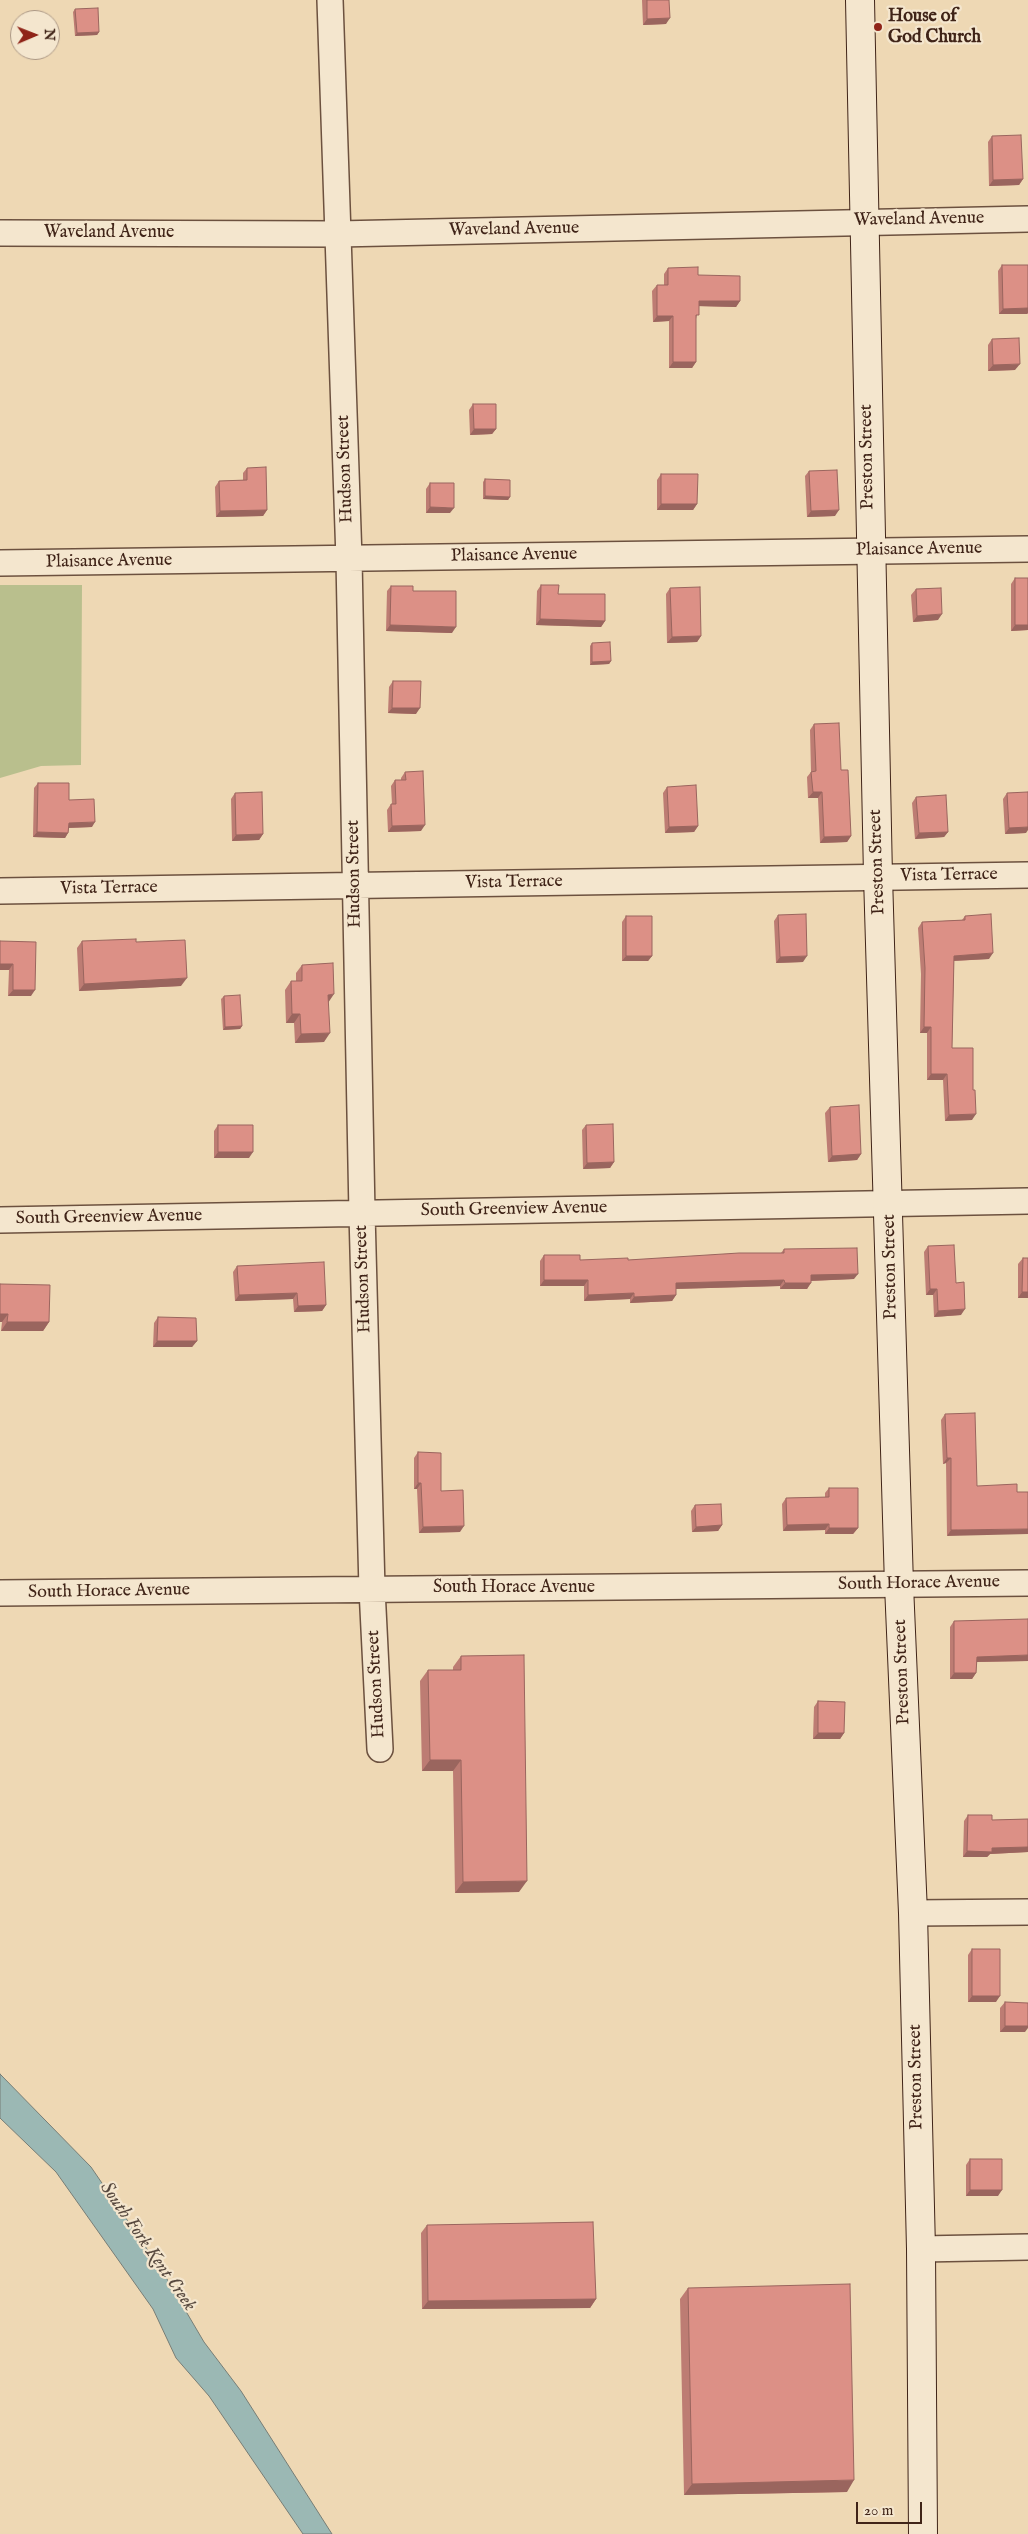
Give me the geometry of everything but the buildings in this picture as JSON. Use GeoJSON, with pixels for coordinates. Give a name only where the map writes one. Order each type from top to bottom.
{"type":"FeatureCollection","features":[{"type":"Feature","properties":{"kind":"street","name":"Hudson Street"},"geometry":{"type":"LineString","coordinates":[[330,0],[350,559],[354,885],[362,1212],[372,1589],[380,1748]]}},
{"type":"Feature","properties":{"kind":"street","name":"Preston Street"},"geometry":{"type":"LineString","coordinates":[[860,0],[878,876],[899,1585],[913,1913],[921,2248],[923,2534]]}},
{"type":"Feature","properties":{"kind":"street","name":"Waveland Avenue"},"geometry":{"type":"LineString","coordinates":[[0,233],[338,234],[1028,218]]}},
{"type":"Feature","properties":{"kind":"street","name":"Plaisance Avenue"},"geometry":{"type":"LineString","coordinates":[[0,563],[1028,549]]}},
{"type":"Feature","properties":{"kind":"street","name":"Vista Terrace"},"geometry":{"type":"LineString","coordinates":[[0,891],[1028,875]]}},
{"type":"Feature","properties":{"kind":"street","name":"South Greenview Avenue"},"geometry":{"type":"LineString","coordinates":[[0,1220],[1028,1201]]}},
{"type":"Feature","properties":{"kind":"street","name":"South Horace Avenue"},"geometry":{"type":"LineString","coordinates":[[0,1593],[1028,1583]]}},
{"type":"Feature","properties":{"kind":"street"},"geometry":{"type":"LineString","coordinates":[[913,1913],[1028,1912]]}},
{"type":"Feature","properties":{"kind":"street"},"geometry":{"type":"LineString","coordinates":[[921,2248],[1028,2247]]}},
{"type":"Feature","properties":{"kind":"green space"},"geometry":{"type":"Polygon","coordinates":[[[0,585],[82,585],[81,765],[41,766],[0,778],[0,585]]]}},
{"type":"Feature","properties":{"kind":"water"},"geometry":{"type":"Polygon","coordinates":[[[0,2074],[91,2167],[164,2274],[204,2342],[241,2391],[332,2534],[303,2534],[209,2396],[176,2358],[153,2309],[56,2172],[0,2118],[0,2074]]]}},
{"type":"Feature","properties":{"kind":"place","name":"House of God Church"},"geometry":{"type":"Point","coordinates":[878,27]}},
{"type":"Feature","properties":{"kind":"water label","name":"South Fork Kent Creek"},"geometry":{"type":"Point","coordinates":[147,2247]}}]}
